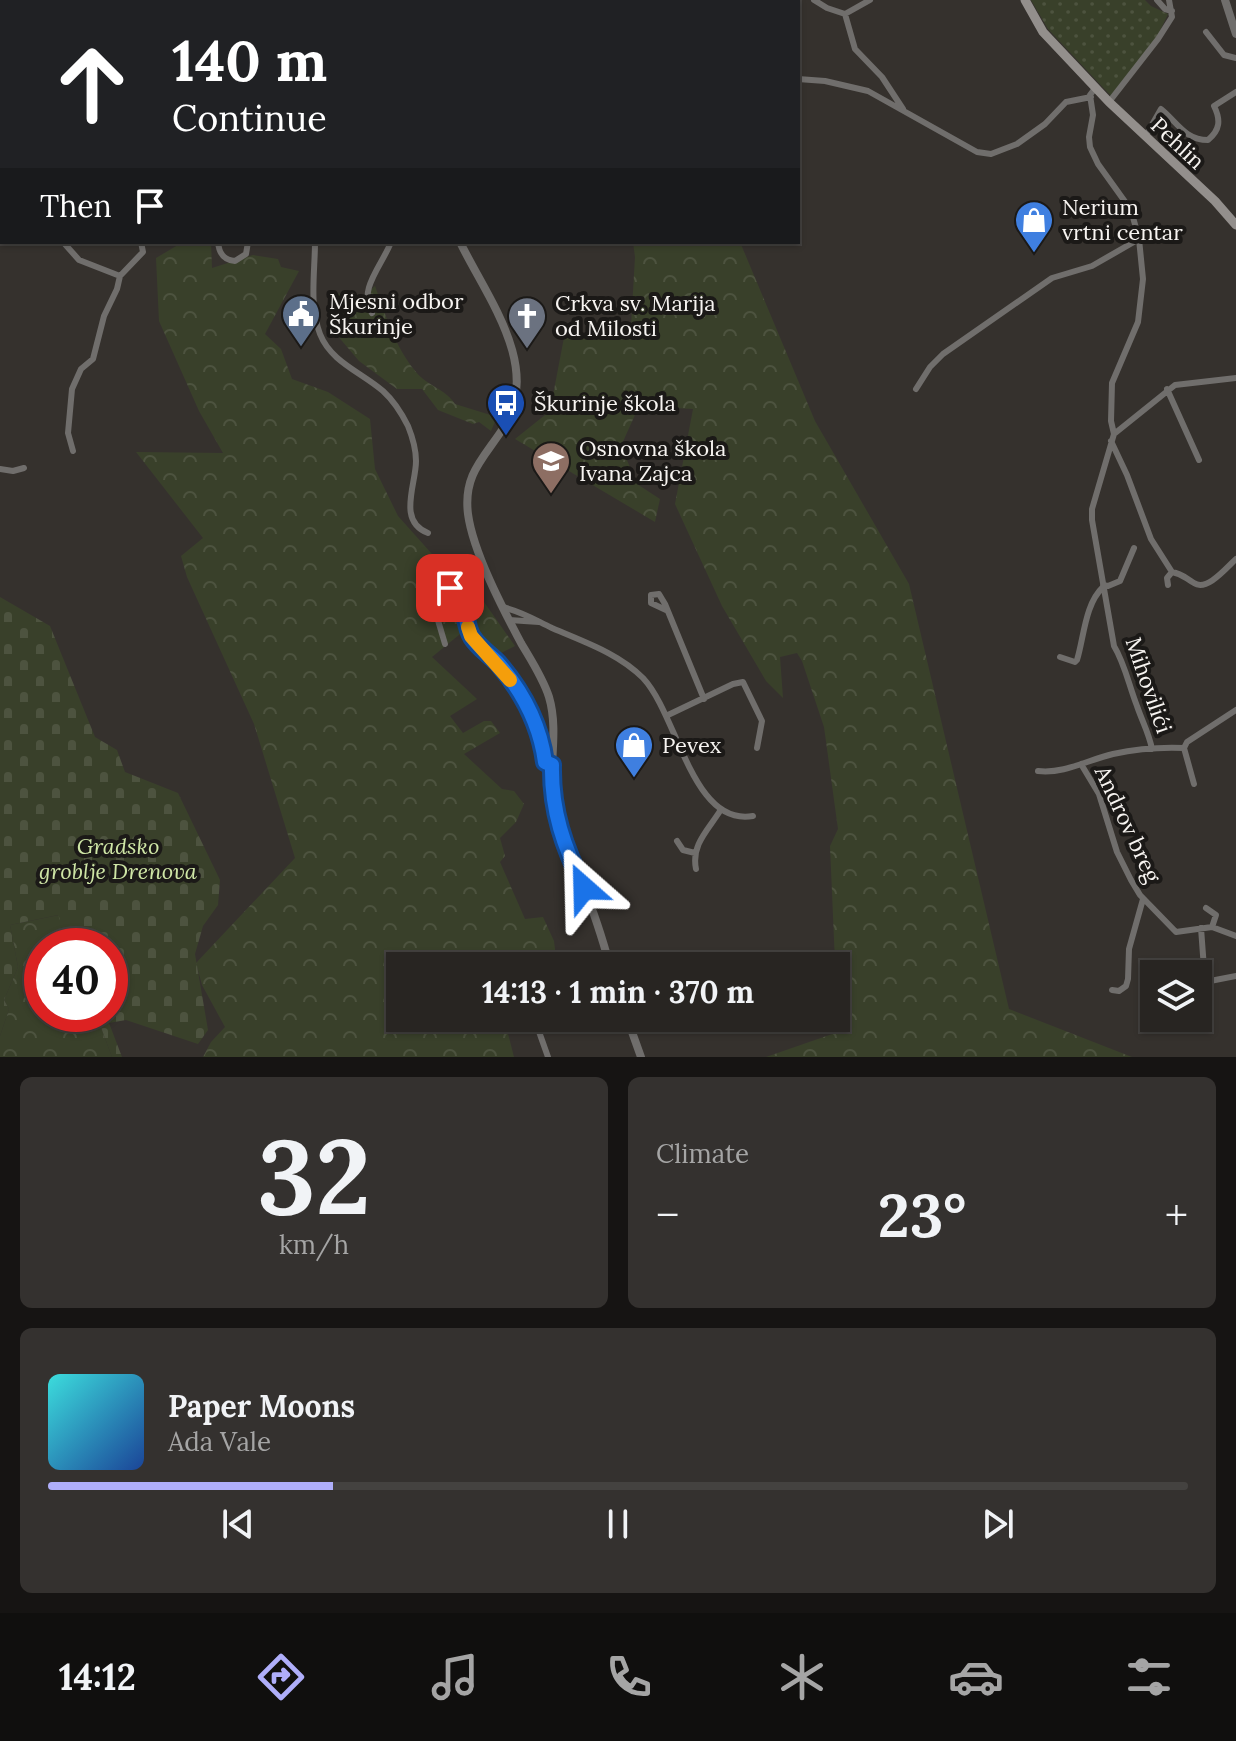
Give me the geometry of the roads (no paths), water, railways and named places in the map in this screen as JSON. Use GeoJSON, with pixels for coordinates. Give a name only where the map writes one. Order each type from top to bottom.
{"type":"FeatureCollection","features":[{"type":"Feature","properties":{"kind":"main road","name":"Pehlin"},"geometry":{"type":"LineString","coordinates":[[1025,0],[1043,32],[1109,102],[1215,201],[1236,225]]}},
{"type":"Feature","properties":{"kind":"street"},"geometry":{"type":"LineString","coordinates":[[814,0],[845,14],[870,0]]}},
{"type":"Feature","properties":{"kind":"street"},"geometry":{"type":"LineString","coordinates":[[1157,0],[1165,9],[1172,11]]}},
{"type":"Feature","properties":{"kind":"street"},"geometry":{"type":"LineString","coordinates":[[1109,102],[1172,17],[1169,0]]}},
{"type":"Feature","properties":{"kind":"street"},"geometry":{"type":"LineString","coordinates":[[1225,0],[1236,34]]}},
{"type":"Feature","properties":{"kind":"street"},"geometry":{"type":"LineString","coordinates":[[845,14],[855,49],[882,77],[905,112]]}},
{"type":"Feature","properties":{"kind":"street"},"geometry":{"type":"LineString","coordinates":[[1206,32],[1224,55],[1236,58]]}},
{"type":"Feature","properties":{"kind":"street"},"geometry":{"type":"LineString","coordinates":[[800,79],[825,81],[868,91],[977,152],[991,154],[1017,144],[1045,124],[1066,102],[1091,97]]}},
{"type":"Feature","properties":{"kind":"street"},"geometry":{"type":"LineString","coordinates":[[916,389],[943,354],[1039,286],[1067,272],[1092,266],[1139,239],[1131,210],[1098,164],[1090,147],[1091,97],[1096,87]]}},
{"type":"Feature","properties":{"kind":"street"},"geometry":{"type":"LineString","coordinates":[[1145,137],[1161,109],[1182,132],[1202,141],[1208,140],[1216,132],[1219,120],[1214,106],[1236,92]]}},
{"type":"Feature","properties":{"kind":"street","name":"Mihovilići"},"geometry":{"type":"LineString","coordinates":[[1139,239],[1143,279],[1141,303],[1138,322],[1112,383],[1112,438],[1151,539],[1172,572]]}},
{"type":"Feature","properties":{"kind":"street"},"geometry":{"type":"LineString","coordinates":[[65,244],[79,260],[120,276]]}},
{"type":"Feature","properties":{"kind":"street"},"geometry":{"type":"LineString","coordinates":[[73,451],[68,433],[72,389],[81,369],[93,359],[104,316],[120,276],[143,252],[141,244]]}},
{"type":"Feature","properties":{"kind":"street"},"geometry":{"type":"LineString","coordinates":[[218,244],[224,258],[235,261],[246,254],[248,244]]}},
{"type":"Feature","properties":{"kind":"street"},"geometry":{"type":"LineString","coordinates":[[315,244],[314,305],[319,332],[328,349],[381,389],[401,412],[411,434],[416,459],[409,503],[411,516],[415,525],[428,533]]}},
{"type":"Feature","properties":{"kind":"street"},"geometry":{"type":"LineString","coordinates":[[372,313],[367,303],[369,284],[390,244]]}},
{"type":"Feature","properties":{"kind":"street"},"geometry":{"type":"LineString","coordinates":[[461,244],[501,315],[509,340],[516,383],[512,409],[505,425],[478,462],[471,479],[467,498],[468,516],[502,607],[549,698],[553,719],[552,802],[560,834],[584,888],[605,952]]}},
{"type":"Feature","properties":{"kind":"street"},"geometry":{"type":"LineString","coordinates":[[1112,438],[1167,389],[1185,382],[1236,378]]}},
{"type":"Feature","properties":{"kind":"street"},"geometry":{"type":"LineString","coordinates":[[1167,389],[1199,460]]}},
{"type":"Feature","properties":{"kind":"street","name":"Mihovilići"},"geometry":{"type":"LineString","coordinates":[[1112,438],[1092,509],[1114,646],[1148,731],[1152,749]]}},
{"type":"Feature","properties":{"kind":"street"},"geometry":{"type":"LineString","coordinates":[[0,469],[13,471],[24,468]]}},
{"type":"Feature","properties":{"kind":"street"},"geometry":{"type":"LineString","coordinates":[[1060,657],[1077,660],[1095,597],[1103,586],[1120,581],[1134,548]]}},
{"type":"Feature","properties":{"kind":"street"},"geometry":{"type":"LineString","coordinates":[[1168,585],[1167,578],[1172,572],[1186,575],[1194,584],[1207,584],[1236,559]]}},
{"type":"Feature","properties":{"kind":"street"},"geometry":{"type":"LineString","coordinates":[[445,644],[434,600],[437,589],[443,587],[458,592],[471,636],[497,662],[530,710],[545,762],[552,765]]}},
{"type":"Feature","properties":{"kind":"street"},"geometry":{"type":"LineString","coordinates":[[502,607],[519,611],[630,666],[653,689],[701,789],[720,811],[737,817],[753,816]]}},
{"type":"Feature","properties":{"kind":"street"},"geometry":{"type":"LineString","coordinates":[[666,610],[704,699]]}},
{"type":"Feature","properties":{"kind":"street"},"geometry":{"type":"LineString","coordinates":[[509,620],[539,622]]}},
{"type":"Feature","properties":{"kind":"street"},"geometry":{"type":"LineString","coordinates":[[518,637],[526,623]]}},
{"type":"Feature","properties":{"kind":"street"},"geometry":{"type":"LineString","coordinates":[[668,715],[743,682],[762,721],[757,748]]}},
{"type":"Feature","properties":{"kind":"street","name":"Mihovilići"},"geometry":{"type":"LineString","coordinates":[[1194,784],[1184,748],[1187,742],[1236,710]]}},
{"type":"Feature","properties":{"kind":"street","name":"Mihovilići"},"geometry":{"type":"LineString","coordinates":[[1038,771],[1065,770],[1113,754],[1184,748]]}},
{"type":"Feature","properties":{"kind":"street","name":"Androv breg"},"geometry":{"type":"LineString","coordinates":[[1081,764],[1099,794],[1117,852],[1143,899],[1176,932],[1212,927],[1236,936]]}},
{"type":"Feature","properties":{"kind":"street"},"geometry":{"type":"LineString","coordinates":[[696,869],[695,853],[700,840],[720,811]]}},
{"type":"Feature","properties":{"kind":"street"},"geometry":{"type":"LineString","coordinates":[[677,841],[683,850],[695,853]]}},
{"type":"Feature","properties":{"kind":"street","name":"Androv breg"},"geometry":{"type":"LineString","coordinates":[[1112,990],[1119,991],[1126,986],[1129,949],[1143,899]]}},
{"type":"Feature","properties":{"kind":"street"},"geometry":{"type":"LineString","coordinates":[[1206,908],[1216,915],[1212,927]]}},
{"type":"Feature","properties":{"kind":"street"},"geometry":{"type":"LineString","coordinates":[[1201,928],[1205,982],[1236,976]]}},
{"type":"Feature","properties":{"kind":"street"},"geometry":{"type":"LineString","coordinates":[[539,1032],[548,1057]]}},
{"type":"Feature","properties":{"kind":"street"},"geometry":{"type":"LineString","coordinates":[[632,1032],[641,1057]]}},
{"type":"Feature","properties":{"kind":"place","name":"Nerium vrtni centar"},"geometry":{"type":"Point","coordinates":[1034,254]}},
{"type":"Feature","properties":{"kind":"place","name":"Mjesni odbor Škurinje"},"geometry":{"type":"Point","coordinates":[301,348]}},
{"type":"Feature","properties":{"kind":"place","name":"Crkva sv. Marija od Milosti"},"geometry":{"type":"Point","coordinates":[527,350]}},
{"type":"Feature","properties":{"kind":"place","name":"Škurinje škola"},"geometry":{"type":"Point","coordinates":[506,437]}},
{"type":"Feature","properties":{"kind":"place","name":"Osnovna škola Ivana Zajca"},"geometry":{"type":"Point","coordinates":[551,495]}},
{"type":"Feature","properties":{"kind":"place","name":"Pevex"},"geometry":{"type":"Point","coordinates":[634,779]}},
{"type":"Feature","properties":{"kind":"park label","name":"Gradsko groblje Drenova"},"geometry":{"type":"Point","coordinates":[118,858]}}]}
